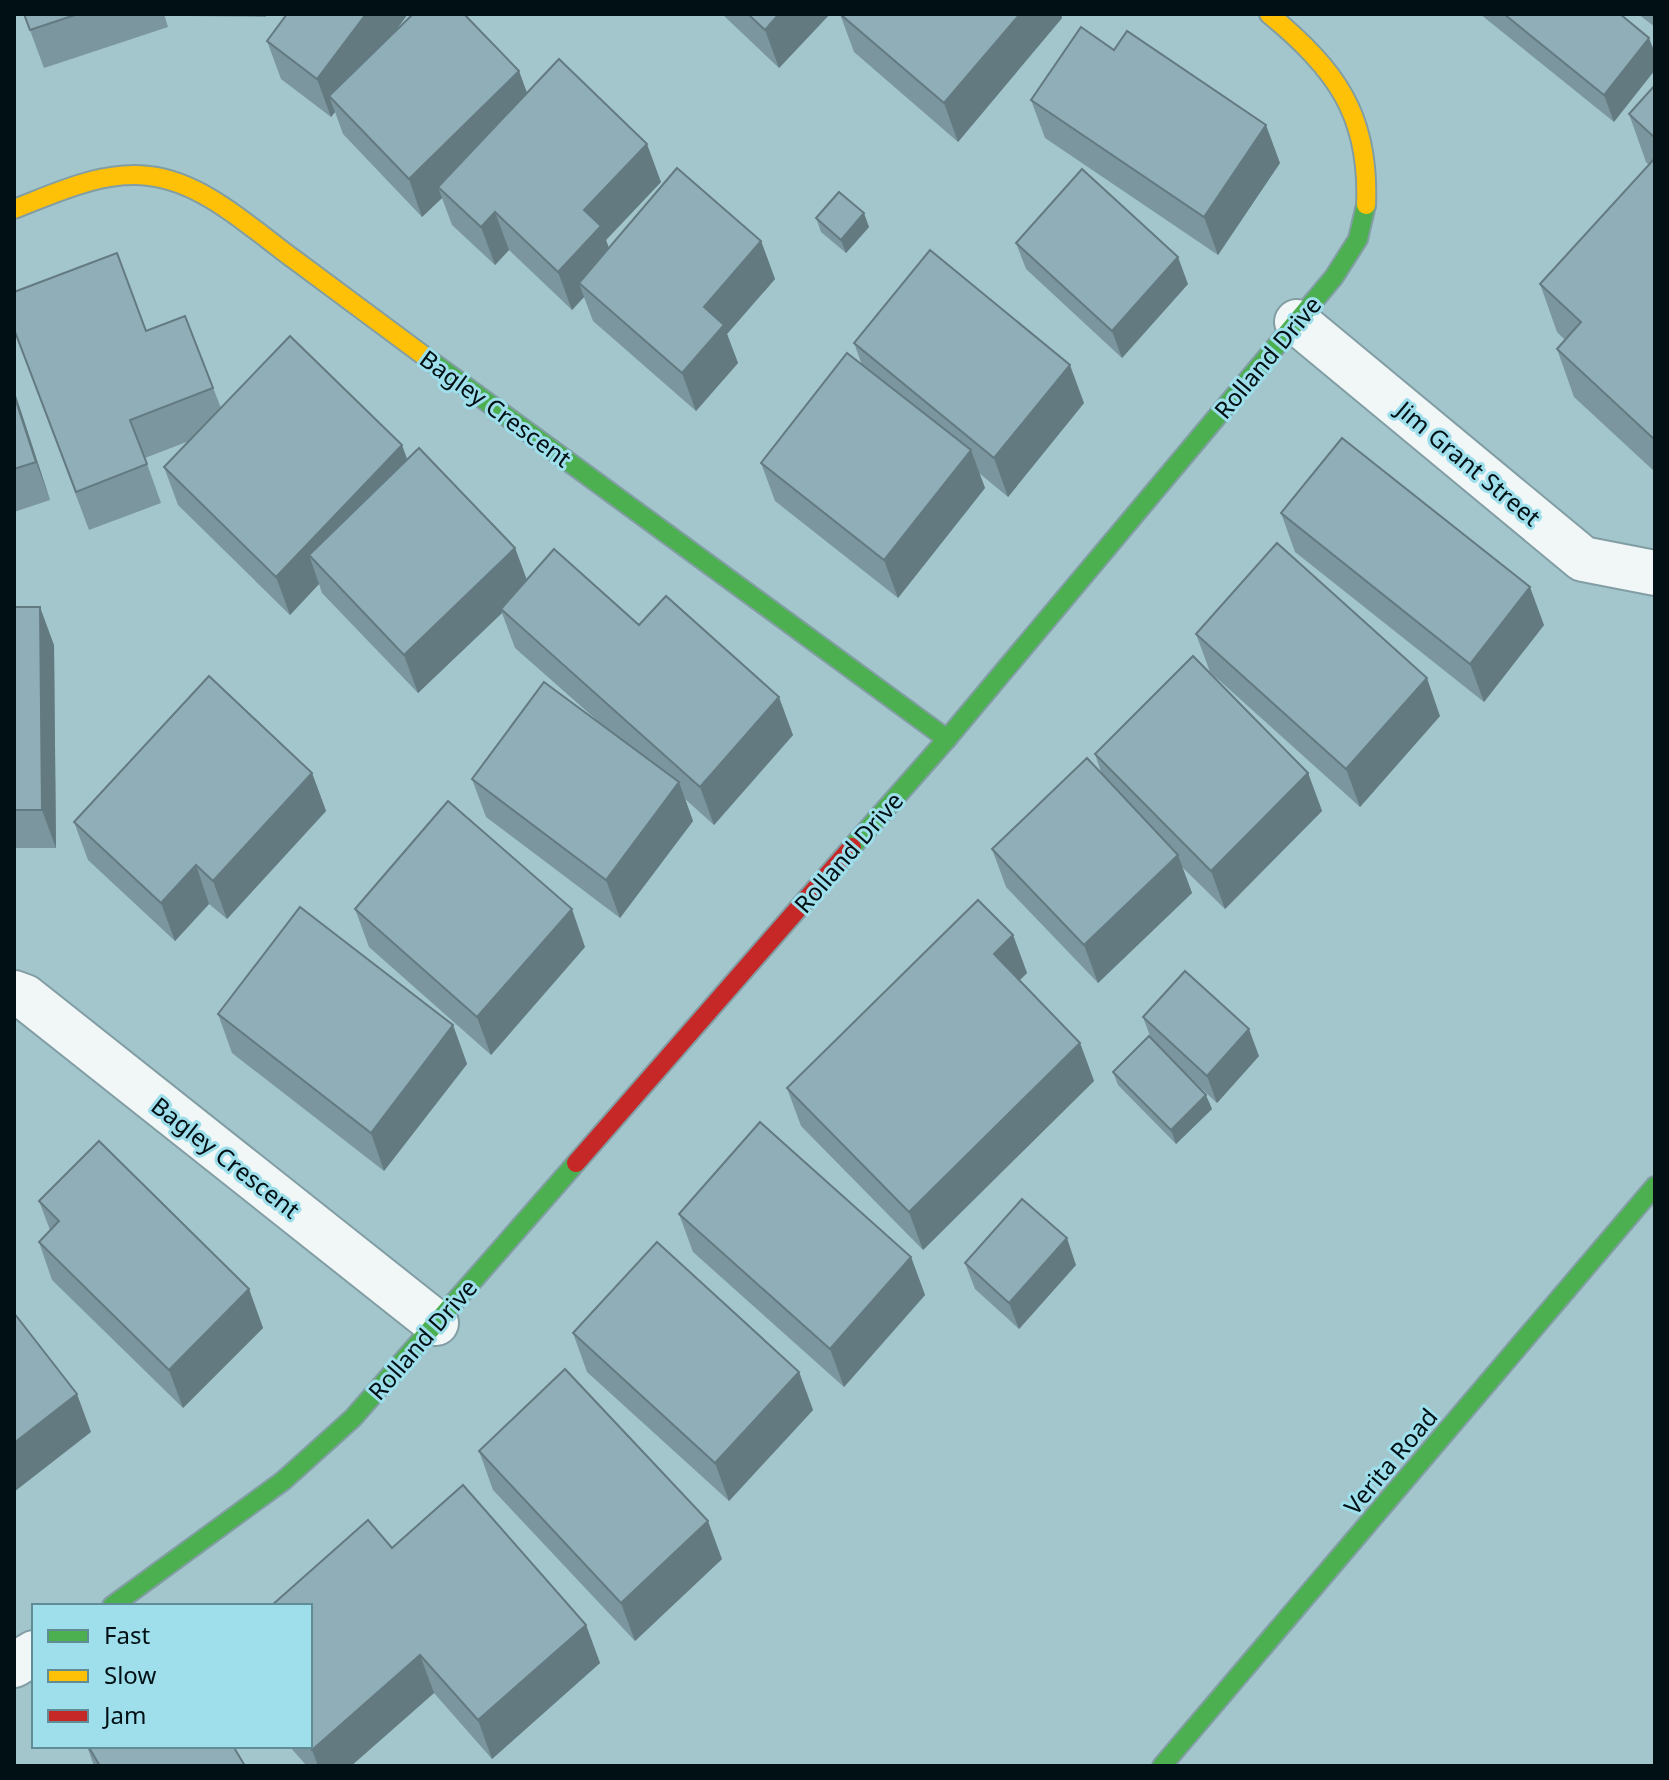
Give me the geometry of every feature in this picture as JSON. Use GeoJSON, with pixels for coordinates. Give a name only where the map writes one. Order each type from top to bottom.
{"type":"FeatureCollection","features":[{"type":"Feature","properties":{"kind":"street","name":"Rolland Drive"},"geometry":{"type":"LineString","coordinates":[[115,1604],[283,1481],[353,1418],[947,739],[1347,259],[1363,225],[1367,191],[1363,144],[1351,105],[1331,70],[1306,44],[1269,14]]}},
{"type":"Feature","properties":{"kind":"street","name":"Bagley Crescent"},"geometry":{"type":"LineString","coordinates":[[14,209],[126,175],[163,178],[191,189],[235,216],[947,739]]}},
{"type":"Feature","properties":{"kind":"street","name":"Jim Grant Street"},"geometry":{"type":"LineString","coordinates":[[1297,322],[1583,559],[1650,575],[1655,573]]}},
{"type":"Feature","properties":{"kind":"street","name":"Bagley Crescent"},"geometry":{"type":"LineString","coordinates":[[14,993],[25,997],[436,1323]]}},
{"type":"Feature","properties":{"kind":"street","name":"Verita Road"},"geometry":{"type":"LineString","coordinates":[[1162,1766],[1655,1186]]}},
{"type":"Feature","properties":{"kind":"street"},"geometry":{"type":"LineString","coordinates":[[14,1665],[32,1654]]}},
{"type":"Feature","properties":{"kind":"building"},"geometry":{"type":"Polygon","coordinates":[[[24,14],[78,14],[30,30],[24,14]]]}},
{"type":"Feature","properties":{"kind":"building"},"geometry":{"type":"Polygon","coordinates":[[[287,14],[366,14],[317,79],[267,41],[287,14]]]}},
{"type":"Feature","properties":{"kind":"building"},"geometry":{"type":"Polygon","coordinates":[[[413,14],[464,14],[519,71],[409,179],[329,96],[413,14]]]}},
{"type":"Feature","properties":{"kind":"building"},"geometry":{"type":"Polygon","coordinates":[[[748,14],[779,14],[765,30],[748,14]]]}},
{"type":"Feature","properties":{"kind":"building"},"geometry":{"type":"Polygon","coordinates":[[[840,14],[1020,14],[944,103],[840,14]]]}},
{"type":"Feature","properties":{"kind":"building"},"geometry":{"type":"Polygon","coordinates":[[[1504,14],[1620,14],[1649,38],[1604,95],[1504,14]]]}},
{"type":"Feature","properties":{"kind":"building"},"geometry":{"type":"Polygon","coordinates":[[[1081,27],[1114,50],[1127,31],[1266,125],[1204,217],[1031,100],[1081,27]]]}},
{"type":"Feature","properties":{"kind":"building"},"geometry":{"type":"Polygon","coordinates":[[[559,59],[647,144],[584,210],[601,226],[558,272],[495,212],[481,227],[438,187],[559,59]]]}},
{"type":"Feature","properties":{"kind":"building"},"geometry":{"type":"Polygon","coordinates":[[[1655,85],[1655,138],[1629,114],[1655,85]]]}},
{"type":"Feature","properties":{"kind":"building"},"geometry":{"type":"Polygon","coordinates":[[[1655,158],[1655,440],[1557,349],[1581,322],[1540,284],[1655,158]]]}},
{"type":"Feature","properties":{"kind":"building"},"geometry":{"type":"Polygon","coordinates":[[[677,168],[761,241],[704,307],[724,325],[682,373],[579,283],[677,168]]]}},
{"type":"Feature","properties":{"kind":"building"},"geometry":{"type":"Polygon","coordinates":[[[1082,169],[1178,257],[1112,331],[1016,243],[1082,169]]]}},
{"type":"Feature","properties":{"kind":"building"},"geometry":{"type":"Polygon","coordinates":[[[839,192],[864,213],[841,240],[816,218],[839,192]]]}},
{"type":"Feature","properties":{"kind":"building"},"geometry":{"type":"Polygon","coordinates":[[[930,250],[1070,365],[994,458],[854,343],[930,250]]]}},
{"type":"Feature","properties":{"kind":"building"},"geometry":{"type":"Polygon","coordinates":[[[117,253],[146,331],[185,316],[213,388],[130,420],[147,464],[76,492],[14,329],[14,292],[117,253]]]}},
{"type":"Feature","properties":{"kind":"building"},"geometry":{"type":"Polygon","coordinates":[[[290,336],[402,445],[276,577],[164,467],[290,336]]]}},
{"type":"Feature","properties":{"kind":"building"},"geometry":{"type":"Polygon","coordinates":[[[847,353],[971,450],[884,560],[761,463],[847,353]]]}},
{"type":"Feature","properties":{"kind":"building"},"geometry":{"type":"Polygon","coordinates":[[[14,395],[36,462],[14,469],[14,395]]]}},
{"type":"Feature","properties":{"kind":"building"},"geometry":{"type":"Polygon","coordinates":[[[1342,438],[1530,587],[1470,664],[1281,513],[1342,438]]]}},
{"type":"Feature","properties":{"kind":"building"},"geometry":{"type":"Polygon","coordinates":[[[419,448],[515,548],[404,655],[309,555],[419,448]]]}},
{"type":"Feature","properties":{"kind":"building"},"geometry":{"type":"Polygon","coordinates":[[[1277,543],[1427,678],[1346,769],[1196,634],[1277,543]]]}},
{"type":"Feature","properties":{"kind":"building"},"geometry":{"type":"Polygon","coordinates":[[[554,549],[639,625],[666,596],[779,697],[700,787],[501,609],[554,549]]]}},
{"type":"Feature","properties":{"kind":"building"},"geometry":{"type":"Polygon","coordinates":[[[14,607],[40,607],[42,810],[14,810],[14,607]]]}},
{"type":"Feature","properties":{"kind":"building"},"geometry":{"type":"Polygon","coordinates":[[[1193,656],[1308,773],[1211,871],[1095,754],[1193,656]]]}},
{"type":"Feature","properties":{"kind":"building"},"geometry":{"type":"Polygon","coordinates":[[[209,676],[312,773],[213,881],[196,865],[161,903],[74,822],[209,676]]]}},
{"type":"Feature","properties":{"kind":"building"},"geometry":{"type":"Polygon","coordinates":[[[544,682],[679,782],[606,880],[472,779],[544,682]]]}},
{"type":"Feature","properties":{"kind":"building"},"geometry":{"type":"Polygon","coordinates":[[[1087,758],[1178,855],[1084,945],[992,849],[1087,758]]]}},
{"type":"Feature","properties":{"kind":"building"},"geometry":{"type":"Polygon","coordinates":[[[448,801],[572,909],[477,1017],[355,909],[448,801]]]}},
{"type":"Feature","properties":{"kind":"building"},"geometry":{"type":"Polygon","coordinates":[[[978,900],[1013,935],[994,954],[1080,1043],[909,1212],[787,1088],[978,900]]]}},
{"type":"Feature","properties":{"kind":"building"},"geometry":{"type":"Polygon","coordinates":[[[300,907],[453,1025],[371,1133],[218,1014],[300,907]]]}},
{"type":"Feature","properties":{"kind":"building"},"geometry":{"type":"Polygon","coordinates":[[[1185,971],[1249,1029],[1207,1076],[1143,1017],[1185,971]]]}},
{"type":"Feature","properties":{"kind":"building"},"geometry":{"type":"Polygon","coordinates":[[[1149,1036],[1206,1095],[1171,1130],[1113,1072],[1149,1036]]]}},
{"type":"Feature","properties":{"kind":"building"},"geometry":{"type":"Polygon","coordinates":[[[760,1122],[911,1257],[830,1349],[679,1214],[760,1122]]]}},
{"type":"Feature","properties":{"kind":"building"},"geometry":{"type":"Polygon","coordinates":[[[99,1141],[249,1289],[169,1370],[39,1242],[59,1221],[39,1201],[99,1141]]]}},
{"type":"Feature","properties":{"kind":"building"},"geometry":{"type":"Polygon","coordinates":[[[1022,1199],[1067,1238],[1009,1303],[965,1263],[1022,1199]]]}},
{"type":"Feature","properties":{"kind":"building"},"geometry":{"type":"Polygon","coordinates":[[[657,1242],[799,1372],[715,1463],[573,1333],[657,1242]]]}},
{"type":"Feature","properties":{"kind":"building"},"geometry":{"type":"Polygon","coordinates":[[[14,1313],[77,1394],[14,1443],[14,1313]]]}},
{"type":"Feature","properties":{"kind":"building"},"geometry":{"type":"Polygon","coordinates":[[[565,1369],[708,1521],[621,1603],[479,1451],[565,1369]]]}},
{"type":"Feature","properties":{"kind":"building"},"geometry":{"type":"Polygon","coordinates":[[[463,1485],[586,1625],[478,1720],[420,1655],[312,1750],[312,1604],[273,1604],[368,1520],[392,1548],[463,1485]]]}},
{"type":"Feature","properties":{"kind":"building"},"geometry":{"type":"Polygon","coordinates":[[[89,1748],[234,1748],[245,1766],[100,1766],[89,1748]]]}},
{"type":"Feature","properties":{"kind":"traffic: fast"},"geometry":{"type":"LineString","coordinates":[[852,847],[947,739],[1334,277],[1358,239],[1366,205]]}},
{"type":"Feature","properties":{"kind":"traffic: fast"},"geometry":{"type":"LineString","coordinates":[[427,358],[947,739]]}},
{"type":"Feature","properties":{"kind":"traffic: fast"},"geometry":{"type":"LineString","coordinates":[[115,1604],[283,1481],[353,1418],[576,1163]]}},
{"type":"Feature","properties":{"kind":"traffic: fast"},"geometry":{"type":"LineString","coordinates":[[1162,1766],[1655,1186]]}},
{"type":"Feature","properties":{"kind":"traffic: slow"},"geometry":{"type":"LineString","coordinates":[[1269,14],[1313,54],[1344,96],[1362,144],[1366,205]]}},
{"type":"Feature","properties":{"kind":"traffic: slow"},"geometry":{"type":"LineString","coordinates":[[14,209],[63,190],[114,176],[149,176],[189,187],[226,209],[427,358]]}},
{"type":"Feature","properties":{"kind":"traffic: jam"},"geometry":{"type":"LineString","coordinates":[[576,1163],[852,847]]}}]}
